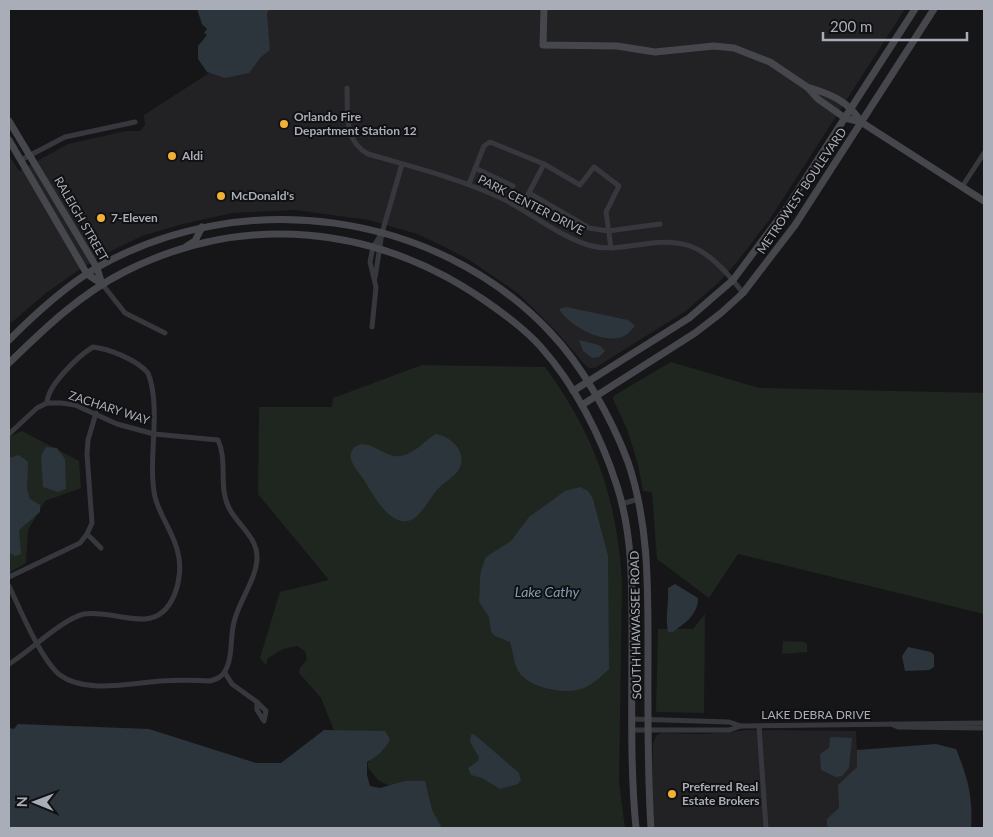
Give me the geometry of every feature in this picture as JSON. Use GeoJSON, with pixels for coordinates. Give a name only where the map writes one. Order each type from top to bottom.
{"type":"FeatureCollection","features":[{"type":"Feature","properties":{"kind":"street"},"geometry":{"type":"LineString","coordinates":[[544,9],[543,46],[618,46],[655,52],[714,46],[734,48],[770,62],[807,87],[818,99],[844,118],[861,122],[984,201]]}},
{"type":"Feature","properties":{"kind":"street","name":"METROWEST BOULEVARD"},"geometry":{"type":"LineString","coordinates":[[573,391],[689,318],[733,280],[786,208],[915,9]]}},
{"type":"Feature","properties":{"kind":"street","name":"METROWEST BOULEVARD"},"geometry":{"type":"LineString","coordinates":[[582,405],[695,333],[743,293],[795,225],[934,9]]}},
{"type":"Feature","properties":{"kind":"street"},"geometry":{"type":"LineString","coordinates":[[807,87],[824,92],[851,107],[861,122]]}},
{"type":"Feature","properties":{"kind":"street","name":"PARK CENTER DRIVE"},"geometry":{"type":"LineString","coordinates":[[347,88],[349,132],[352,141],[359,149],[368,154],[469,184],[521,208],[588,245],[611,248],[656,241],[690,246],[703,253],[733,280],[743,293]]}},
{"type":"Feature","properties":{"kind":"street","name":"RALEIGH STREET"},"geometry":{"type":"LineString","coordinates":[[9,121],[97,268],[102,284]]}},
{"type":"Feature","properties":{"kind":"street"},"geometry":{"type":"LineString","coordinates":[[21,160],[65,137],[135,122]]}},
{"type":"Feature","properties":{"kind":"street","name":"RALEIGH STREET"},"geometry":{"type":"LineString","coordinates":[[9,140],[87,274],[102,284]]}},
{"type":"Feature","properties":{"kind":"street"},"geometry":{"type":"LineString","coordinates":[[469,184],[484,146],[490,142],[544,164],[580,185],[594,168],[618,184],[618,192],[606,212],[611,248]]}},
{"type":"Feature","properties":{"kind":"street"},"geometry":{"type":"LineString","coordinates":[[962,187],[984,153]]}},
{"type":"Feature","properties":{"kind":"street"},"geometry":{"type":"LineString","coordinates":[[372,327],[376,296],[375,278],[370,268],[402,164]]}},
{"type":"Feature","properties":{"kind":"street"},"geometry":{"type":"LineString","coordinates":[[521,208],[544,164]]}},
{"type":"Feature","properties":{"kind":"street"},"geometry":{"type":"LineString","coordinates":[[475,168],[513,186]]}},
{"type":"Feature","properties":{"kind":"street"},"geometry":{"type":"LineString","coordinates":[[529,192],[580,224],[608,231],[660,224]]}},
{"type":"Feature","properties":{"kind":"street","name":"SOUTH HIAWASSEE ROAD"},"geometry":{"type":"LineString","coordinates":[[9,340],[68,287],[97,268],[150,243],[202,227],[247,220],[289,219],[335,222],[382,233],[437,252],[496,286],[551,333],[597,397],[613,426],[628,464],[638,499],[646,539],[651,828]]}},
{"type":"Feature","properties":{"kind":"street"},"geometry":{"type":"LineString","coordinates":[[182,250],[195,241],[202,227]]}},
{"type":"Feature","properties":{"kind":"street","name":"SOUTH HIAWASSEE ROAD"},"geometry":{"type":"LineString","coordinates":[[9,363],[58,316],[102,284],[152,260],[215,240],[271,234],[328,237],[377,248],[440,273],[495,308],[540,346],[573,391],[582,405],[608,460],[622,504],[629,534],[631,563],[632,792],[636,828]]}},
{"type":"Feature","properties":{"kind":"street"},"geometry":{"type":"LineString","coordinates":[[102,284],[125,313],[165,333]]}},
{"type":"Feature","properties":{"kind":"street"},"geometry":{"type":"LineString","coordinates":[[9,434],[30,413],[47,403],[47,396],[62,376],[93,347],[103,348],[143,366],[148,372],[154,434],[153,471],[155,497],[179,555],[175,596],[168,608],[158,616],[145,619],[85,614],[70,620],[9,664]]}},
{"type":"Feature","properties":{"kind":"street","name":"ZACHARY WAY"},"geometry":{"type":"LineString","coordinates":[[47,403],[75,405],[117,424],[154,434],[218,440],[222,448],[225,497],[229,508],[256,548],[257,557],[255,569],[234,621],[228,665],[224,673]]}},
{"type":"Feature","properties":{"kind":"street"},"geometry":{"type":"LineString","coordinates":[[9,577],[80,543],[87,534],[92,523],[88,440],[96,414]]}},
{"type":"Feature","properties":{"kind":"street"},"geometry":{"type":"LineString","coordinates":[[622,504],[638,499]]}},
{"type":"Feature","properties":{"kind":"street"},"geometry":{"type":"LineString","coordinates":[[87,534],[101,548]]}},
{"type":"Feature","properties":{"kind":"street"},"geometry":{"type":"LineString","coordinates":[[9,586],[37,642],[50,663],[60,675],[72,681],[120,686],[160,681],[210,681],[218,679],[224,673],[232,684],[257,702]]}},
{"type":"Feature","properties":{"kind":"street","name":"LAKE DEBRA DRIVE"},"geometry":{"type":"LineString","coordinates":[[632,720],[729,722],[741,726],[890,724],[898,722],[984,723]]}},
{"type":"Feature","properties":{"kind":"street"},"geometry":{"type":"LineString","coordinates":[[699,721],[699,731]]}},
{"type":"Feature","properties":{"kind":"street","name":"LAKE DEBRA DRIVE"},"geometry":{"type":"LineString","coordinates":[[890,724],[898,726],[984,728]]}},
{"type":"Feature","properties":{"kind":"street","name":"LAKE DEBRA DRIVE"},"geometry":{"type":"LineString","coordinates":[[632,730],[729,730],[741,726]]}},
{"type":"Feature","properties":{"kind":"street"},"geometry":{"type":"LineString","coordinates":[[759,726],[766,828]]}},
{"type":"Feature","properties":{"kind":"shaded area"},"geometry":{"type":"Polygon","coordinates":[[[235,9],[905,9],[770,219],[737,262],[719,282],[686,311],[595,368],[586,366],[556,331],[519,294],[471,261],[443,246],[417,234],[369,220],[295,210],[232,213],[142,236],[103,255],[76,272],[46,293],[11,323],[9,320],[9,155],[19,171],[68,144],[126,131],[140,131],[145,125],[144,115],[237,55],[235,9]]]}},
{"type":"Feature","properties":{"kind":"shaded area"},"geometry":{"type":"Polygon","coordinates":[[[671,362],[759,388],[984,393],[984,614],[738,554],[709,598],[657,559],[652,492],[643,491],[638,464],[627,429],[613,399],[615,395],[671,362]]]}},
{"type":"Feature","properties":{"kind":"shaded area"},"geometry":{"type":"Polygon","coordinates":[[[422,365],[545,367],[577,417],[590,443],[609,495],[615,523],[622,583],[619,783],[625,828],[443,828],[390,786],[378,780],[368,768],[371,758],[337,738],[321,698],[299,673],[300,668],[307,660],[305,651],[297,646],[283,649],[268,658],[266,665],[260,658],[280,592],[329,580],[258,494],[259,407],[332,407],[333,398],[422,365]]]}},
{"type":"Feature","properties":{"kind":"shaded area"},"geometry":{"type":"Polygon","coordinates":[[[22,431],[79,461],[81,488],[45,501],[28,530],[26,563],[9,573],[9,437],[22,431]]]}},
{"type":"Feature","properties":{"kind":"shaded area"},"geometry":{"type":"Polygon","coordinates":[[[705,614],[704,713],[656,712],[658,629],[693,629],[705,614]]]}},
{"type":"Feature","properties":{"kind":"shaded area"},"geometry":{"type":"Polygon","coordinates":[[[783,641],[804,642],[807,644],[807,652],[782,654],[783,641]]]}},
{"type":"Feature","properties":{"kind":"shaded area"},"geometry":{"type":"Polygon","coordinates":[[[749,730],[856,731],[857,751],[875,828],[655,828],[652,798],[653,743],[657,735],[662,733],[704,734],[749,730]]]}},
{"type":"Feature","properties":{"kind":"water"},"geometry":{"type":"Polygon","coordinates":[[[197,9],[269,9],[267,14],[270,50],[261,57],[249,73],[225,78],[207,72],[198,59],[198,46],[207,35],[204,33],[207,29],[202,24],[197,9]]]}},
{"type":"Feature","properties":{"kind":"water"},"geometry":{"type":"Polygon","coordinates":[[[566,307],[628,320],[635,326],[626,335],[618,338],[599,337],[571,322],[559,309],[566,307]]]}},
{"type":"Feature","properties":{"kind":"water"},"geometry":{"type":"Polygon","coordinates":[[[579,340],[599,345],[605,351],[599,357],[592,358],[583,351],[579,340]]]}},
{"type":"Feature","properties":{"kind":"water"},"geometry":{"type":"Polygon","coordinates":[[[436,434],[448,439],[458,448],[462,459],[461,466],[437,490],[418,515],[408,521],[395,519],[379,503],[354,466],[351,458],[352,451],[355,447],[364,444],[389,455],[406,455],[436,434]]]}},
{"type":"Feature","properties":{"kind":"water"},"geometry":{"type":"Polygon","coordinates":[[[46,447],[57,448],[65,459],[66,489],[58,492],[43,487],[41,456],[46,447]]]}},
{"type":"Feature","properties":{"kind":"water"},"geometry":{"type":"Polygon","coordinates":[[[19,455],[28,462],[27,489],[30,499],[40,505],[40,512],[19,530],[21,554],[15,556],[9,553],[9,458],[19,455]]]}},
{"type":"Feature","properties":{"kind":"water","name":"Lake Cathy"},"geometry":{"type":"Polygon","coordinates":[[[580,487],[588,491],[593,499],[608,556],[609,669],[584,688],[560,691],[534,684],[518,671],[510,642],[495,636],[491,632],[489,617],[479,602],[480,580],[481,570],[486,557],[511,541],[529,517],[565,491],[580,487]]]}},
{"type":"Feature","properties":{"kind":"water"},"geometry":{"type":"Polygon","coordinates":[[[675,584],[698,598],[696,609],[686,622],[673,632],[668,632],[668,588],[675,584]]]}},
{"type":"Feature","properties":{"kind":"water"},"geometry":{"type":"Polygon","coordinates":[[[908,647],[931,652],[934,655],[934,667],[929,670],[905,671],[902,656],[908,647]]]}},
{"type":"Feature","properties":{"kind":"water"},"geometry":{"type":"Polygon","coordinates":[[[18,724],[149,729],[256,763],[281,763],[324,730],[385,731],[390,739],[388,743],[367,762],[367,775],[370,786],[380,788],[405,781],[425,781],[432,810],[442,828],[9,828],[9,728],[14,729],[18,724]]]}},
{"type":"Feature","properties":{"kind":"water"},"geometry":{"type":"Polygon","coordinates":[[[474,734],[519,773],[521,780],[518,784],[500,789],[482,778],[471,775],[468,768],[478,761],[479,757],[470,742],[471,735],[474,734]]]}},
{"type":"Feature","properties":{"kind":"water"},"geometry":{"type":"Polygon","coordinates":[[[830,737],[852,738],[849,768],[842,776],[836,777],[821,770],[820,754],[829,748],[830,737]]]}},
{"type":"Feature","properties":{"kind":"water"},"geometry":{"type":"Polygon","coordinates":[[[936,744],[956,749],[969,788],[971,828],[830,828],[827,826],[827,819],[839,808],[838,785],[857,767],[857,750],[936,744]]]}},
{"type":"Feature","properties":{"kind":"place","name":"Orlando Fire Department Station 12"},"geometry":{"type":"Point","coordinates":[284,124]}},
{"type":"Feature","properties":{"kind":"place","name":"Aldi"},"geometry":{"type":"Point","coordinates":[172,156]}},
{"type":"Feature","properties":{"kind":"place","name":"McDonald's"},"geometry":{"type":"Point","coordinates":[221,196]}},
{"type":"Feature","properties":{"kind":"place","name":"7-Eleven"},"geometry":{"type":"Point","coordinates":[101,218]}},
{"type":"Feature","properties":{"kind":"place","name":"Preferred Real Estate Brokers"},"geometry":{"type":"Point","coordinates":[672,794]}}]}
